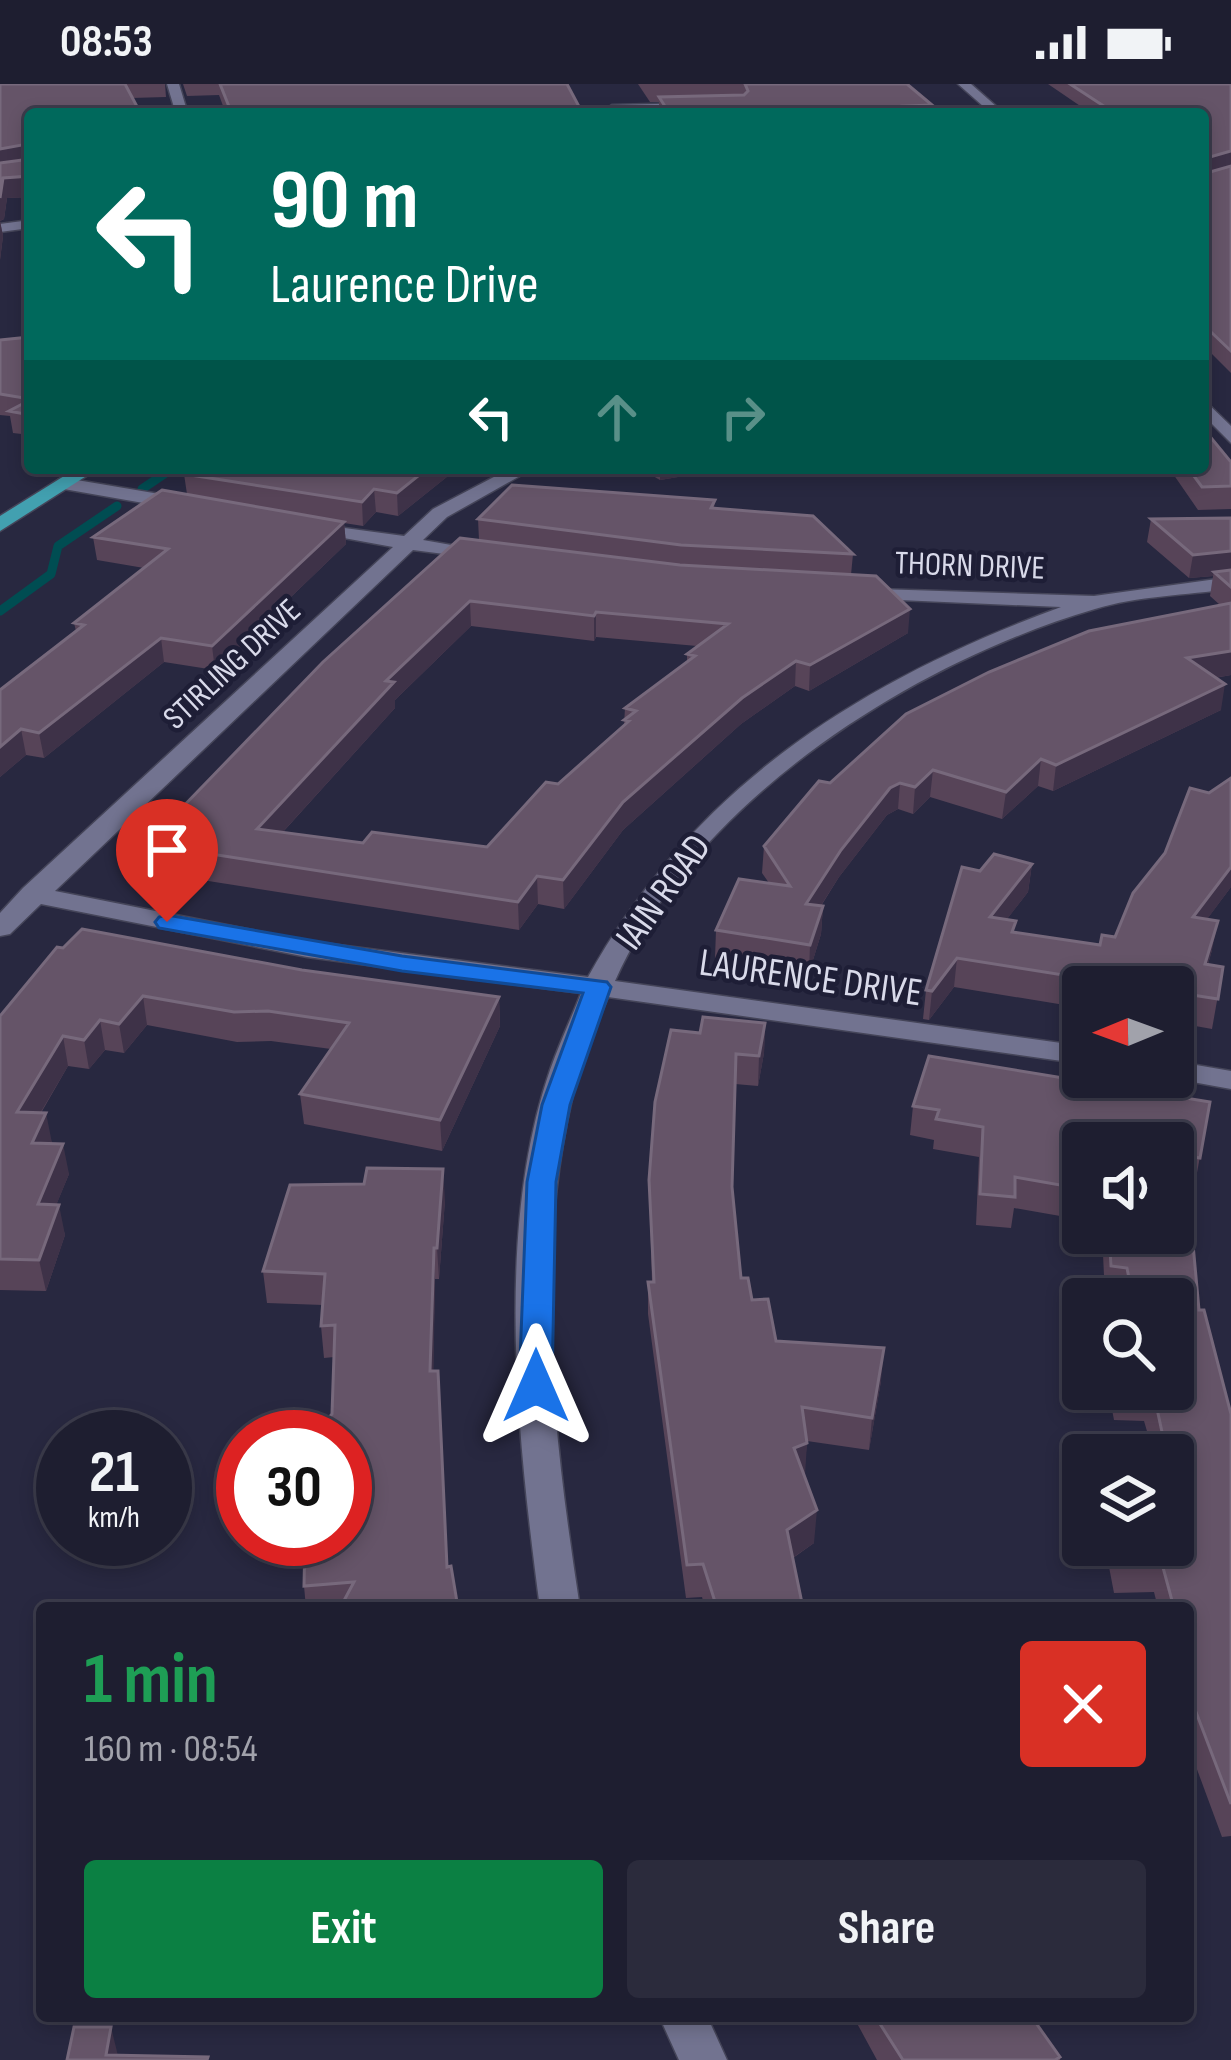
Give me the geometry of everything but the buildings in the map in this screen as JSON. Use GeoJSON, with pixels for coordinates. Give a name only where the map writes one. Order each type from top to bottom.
{"type":"FeatureCollection","features":[{"type":"Feature","properties":{"kind":"main road"},"geometry":{"type":"LineString","coordinates":[[0,525],[80,474]]}},
{"type":"Feature","properties":{"kind":"street"},"geometry":{"type":"LineString","coordinates":[[964,84],[992,108]]}},
{"type":"Feature","properties":{"kind":"street"},"geometry":{"type":"LineString","coordinates":[[611,106],[718,106]]}},
{"type":"Feature","properties":{"kind":"street"},"geometry":{"type":"LineString","coordinates":[[1209,411],[1231,438]]}},
{"type":"Feature","properties":{"kind":"street","name":"STIRLING DRIVE"},"geometry":{"type":"LineString","coordinates":[[0,928],[406,544],[462,499],[512,474]]}},
{"type":"Feature","properties":{"kind":"street"},"geometry":{"type":"LineString","coordinates":[[64,484],[205,508]]}},
{"type":"Feature","properties":{"kind":"street"},"geometry":{"type":"LineString","coordinates":[[293,524],[514,560]]}},
{"type":"Feature","properties":{"kind":"street","name":"THORN DRIVE"},"geometry":{"type":"LineString","coordinates":[[822,590],[1094,602],[1231,583]]}},
{"type":"Feature","properties":{"kind":"street","name":"IAIN ROAD"},"geometry":{"type":"LineString","coordinates":[[559,1602],[536,1386],[542,1182],[556,1105],[598,987],[630,927],[715,819],[769,770],[894,684],[1000,632],[1094,602]]}},
{"type":"Feature","properties":{"kind":"street","name":"LAURENCE DRIVE"},"geometry":{"type":"LineString","coordinates":[[32,894],[307,949],[1062,1052]]}},
{"type":"Feature","properties":{"kind":"street"},"geometry":{"type":"LineString","coordinates":[[1194,1074],[1231,1080]]}},
{"type":"Feature","properties":{"kind":"street"},"geometry":{"type":"LineString","coordinates":[[686,2022],[703,2060]]}},
{"type":"Feature","properties":{"kind":"waterway"},"geometry":{"type":"LineString","coordinates":[[142,489],[164,474]]}},
{"type":"Feature","properties":{"kind":"waterway"},"geometry":{"type":"LineString","coordinates":[[0,611],[51,574],[58,546],[117,506]]}},
{"type":"Feature","properties":{"kind":"route"},"geometry":{"type":"LineString","coordinates":[[167,922],[402,964],[598,987],[556,1105],[542,1182],[536,1386]]}}]}
